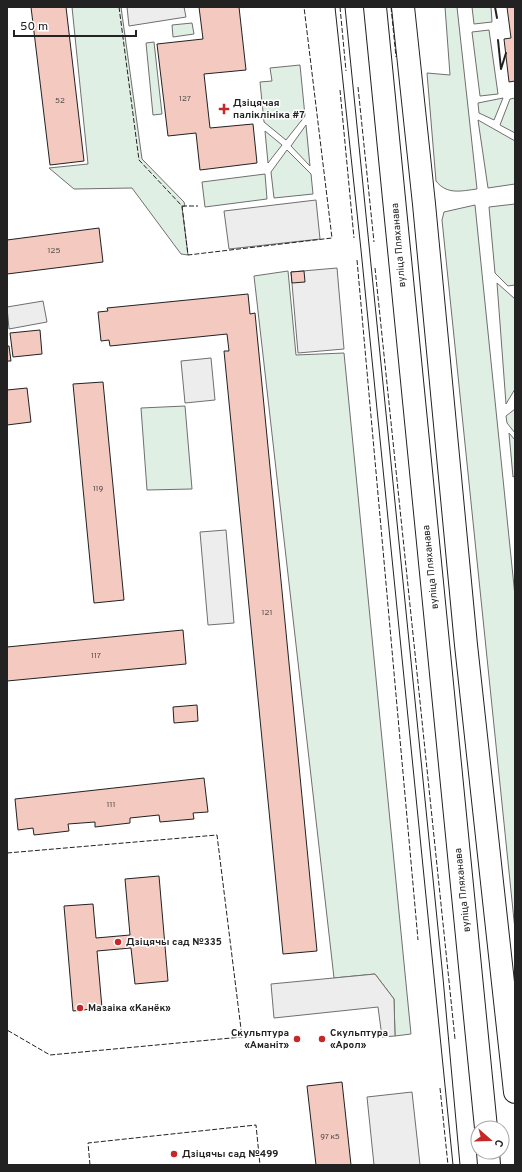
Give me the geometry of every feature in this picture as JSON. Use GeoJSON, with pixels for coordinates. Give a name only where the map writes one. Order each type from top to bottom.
{"type":"FeatureCollection","features":[{"type":"Feature","properties":{"kind":"main road","name":"вуліца Пляханава"},"geometry":{"type":"LineString","coordinates":[[375,7],[485,1120]]}},
{"type":"Feature","properties":{"kind":"main road"},"geometry":{"type":"LineString","coordinates":[[403,7],[466,645],[515,1092]]}},
{"type":"Feature","properties":{"kind":"main road"},"geometry":{"type":"LineString","coordinates":[[439,648],[466,645]]}},
{"type":"Feature","properties":{"kind":"green space"},"geometry":{"type":"Polygon","coordinates":[[[72,7],[121,7],[142,159],[184,202],[185,206],[182,207],[188,255],[181,254],[132,188],[74,189],[49,168],[88,164],[72,7]]]}},
{"type":"Feature","properties":{"kind":"green space"},"geometry":{"type":"Polygon","coordinates":[[[445,7],[457,7],[477,189],[455,191],[445,188],[436,181],[427,73],[450,75],[445,7]]]}},
{"type":"Feature","properties":{"kind":"green space"},"geometry":{"type":"Polygon","coordinates":[[[472,7],[491,7],[492,22],[474,24],[472,7]]]}},
{"type":"Feature","properties":{"kind":"green space"},"geometry":{"type":"Polygon","coordinates":[[[192,23],[194,34],[173,37],[172,25],[192,23]]]}},
{"type":"Feature","properties":{"kind":"green space"},"geometry":{"type":"Polygon","coordinates":[[[489,30],[498,94],[480,96],[472,32],[489,30]]]}},
{"type":"Feature","properties":{"kind":"green space"},"geometry":{"type":"Polygon","coordinates":[[[154,42],[162,114],[153,115],[146,43],[154,42]]]}},
{"type":"Feature","properties":{"kind":"green space"},"geometry":{"type":"Polygon","coordinates":[[[300,65],[305,116],[286,140],[264,122],[260,82],[272,81],[270,68],[300,65]]]}},
{"type":"Feature","properties":{"kind":"green space"},"geometry":{"type":"Polygon","coordinates":[[[503,98],[494,120],[479,113],[478,103],[503,98]]]}},
{"type":"Feature","properties":{"kind":"green space"},"geometry":{"type":"Polygon","coordinates":[[[515,98],[515,133],[500,125],[510,99],[515,98]]]}},
{"type":"Feature","properties":{"kind":"green space"},"geometry":{"type":"Polygon","coordinates":[[[478,120],[515,141],[515,184],[488,188],[478,120]]]}},
{"type":"Feature","properties":{"kind":"green space"},"geometry":{"type":"Polygon","coordinates":[[[306,125],[310,166],[291,146],[306,125]]]}},
{"type":"Feature","properties":{"kind":"green space"},"geometry":{"type":"Polygon","coordinates":[[[265,131],[282,145],[268,163],[265,131]]]}},
{"type":"Feature","properties":{"kind":"green space"},"geometry":{"type":"Polygon","coordinates":[[[287,150],[311,174],[313,194],[274,198],[271,172],[287,150]]]}},
{"type":"Feature","properties":{"kind":"green space"},"geometry":{"type":"Polygon","coordinates":[[[265,174],[267,199],[205,207],[202,182],[265,174]]]}},
{"type":"Feature","properties":{"kind":"green space"},"geometry":{"type":"Polygon","coordinates":[[[515,204],[515,285],[508,286],[495,273],[489,207],[515,204]]]}},
{"type":"Feature","properties":{"kind":"green space"},"geometry":{"type":"Polygon","coordinates":[[[475,205],[515,596],[515,930],[442,220],[444,212],[475,205]]]}},
{"type":"Feature","properties":{"kind":"green space"},"geometry":{"type":"Polygon","coordinates":[[[288,271],[296,355],[344,353],[411,1034],[395,1036],[394,999],[375,974],[334,978],[254,276],[288,271]]]}},
{"type":"Feature","properties":{"kind":"green space"},"geometry":{"type":"Polygon","coordinates":[[[497,283],[515,299],[515,389],[506,404],[497,283]]]}},
{"type":"Feature","properties":{"kind":"green space"},"geometry":{"type":"Polygon","coordinates":[[[185,406],[192,489],[147,490],[141,408],[185,406]]]}},
{"type":"Feature","properties":{"kind":"green space"},"geometry":{"type":"Polygon","coordinates":[[[515,409],[515,433],[507,423],[506,416],[515,409]]]}},
{"type":"Feature","properties":{"kind":"green space"},"geometry":{"type":"Polygon","coordinates":[[[509,433],[515,440],[515,476],[513,477],[509,433]]]}},
{"type":"Feature","properties":{"kind":"shaded area"},"geometry":{"type":"Polygon","coordinates":[[[127,7],[184,7],[186,17],[129,26],[127,7]]]}},
{"type":"Feature","properties":{"kind":"shaded area"},"geometry":{"type":"Polygon","coordinates":[[[316,200],[320,239],[229,249],[224,211],[316,200]]]}},
{"type":"Feature","properties":{"kind":"shaded area"},"geometry":{"type":"Polygon","coordinates":[[[337,268],[344,349],[298,353],[291,272],[337,268]]]}},
{"type":"Feature","properties":{"kind":"shaded area"},"geometry":{"type":"Polygon","coordinates":[[[43,301],[47,322],[9,329],[7,307],[43,301]]]}},
{"type":"Feature","properties":{"kind":"shaded area"},"geometry":{"type":"Polygon","coordinates":[[[211,358],[215,400],[185,403],[181,361],[211,358]]]}},
{"type":"Feature","properties":{"kind":"shaded area"},"geometry":{"type":"Polygon","coordinates":[[[226,530],[234,623],[208,625],[200,532],[226,530]]]}},
{"type":"Feature","properties":{"kind":"shaded area"},"geometry":{"type":"Polygon","coordinates":[[[375,974],[394,999],[395,1036],[382,1037],[378,1007],[274,1018],[271,984],[375,974]]]}},
{"type":"Feature","properties":{"kind":"shaded area"},"geometry":{"type":"Polygon","coordinates":[[[412,1092],[420,1165],[374,1165],[367,1097],[412,1092]]]}},
{"type":"Feature","properties":{"kind":"building"},"geometry":{"type":"Polygon","coordinates":[[[31,7],[66,7],[84,161],[50,165],[31,7]]]}},
{"type":"Feature","properties":{"kind":"building"},"geometry":{"type":"Polygon","coordinates":[[[199,7],[239,7],[246,70],[204,74],[210,128],[253,124],[257,163],[200,170],[196,133],[168,136],[157,44],[203,39],[199,7]]]}},
{"type":"Feature","properties":{"kind":"building"},"geometry":{"type":"Polygon","coordinates":[[[507,7],[515,7],[515,81],[509,82],[504,39],[511,38],[507,7]]]}},
{"type":"Feature","properties":{"kind":"building"},"geometry":{"type":"Polygon","coordinates":[[[99,228],[103,262],[7,274],[7,240],[99,228]]]}},
{"type":"Feature","properties":{"kind":"building"},"geometry":{"type":"Polygon","coordinates":[[[304,271],[305,282],[292,283],[291,272],[304,271]]]}},
{"type":"Feature","properties":{"kind":"building"},"geometry":{"type":"Polygon","coordinates":[[[248,294],[250,314],[255,313],[317,951],[283,954],[224,351],[229,351],[227,334],[110,346],[109,340],[101,341],[98,312],[108,311],[107,308],[248,294]]]}},
{"type":"Feature","properties":{"kind":"building"},"geometry":{"type":"Polygon","coordinates":[[[40,330],[42,354],[13,357],[10,333],[40,330]]]}},
{"type":"Feature","properties":{"kind":"building"},"geometry":{"type":"Polygon","coordinates":[[[7,346],[9,346],[11,361],[7,361],[7,346]]]}},
{"type":"Feature","properties":{"kind":"building"},"geometry":{"type":"Polygon","coordinates":[[[103,382],[124,600],[94,603],[73,384],[103,382]]]}},
{"type":"Feature","properties":{"kind":"building"},"geometry":{"type":"Polygon","coordinates":[[[27,388],[31,422],[7,425],[7,390],[27,388]]]}},
{"type":"Feature","properties":{"kind":"building"},"geometry":{"type":"Polygon","coordinates":[[[183,630],[186,664],[7,681],[7,647],[183,630]]]}},
{"type":"Feature","properties":{"kind":"building"},"geometry":{"type":"Polygon","coordinates":[[[197,705],[198,721],[174,723],[173,707],[197,705]]]}},
{"type":"Feature","properties":{"kind":"building"},"geometry":{"type":"Polygon","coordinates":[[[204,778],[208,812],[193,813],[194,819],[160,822],[159,815],[130,818],[130,823],[95,827],[95,822],[68,824],[69,831],[34,835],[33,828],[18,830],[15,799],[204,778]]]}},
{"type":"Feature","properties":{"kind":"building"},"geometry":{"type":"Polygon","coordinates":[[[159,876],[168,981],[135,984],[131,948],[97,951],[102,1008],[73,1011],[64,906],[93,904],[96,938],[130,935],[125,879],[159,876]]]}},
{"type":"Feature","properties":{"kind":"building"},"geometry":{"type":"Polygon","coordinates":[[[342,1082],[351,1165],[316,1165],[307,1086],[342,1082]]]}},
{"type":"Feature","properties":{"kind":"tram line"},"geometry":{"type":"LineString","coordinates":[[335,7],[361,250],[453,1165]]}},
{"type":"Feature","properties":{"kind":"tram line"},"geometry":{"type":"LineString","coordinates":[[345,7],[443,978],[460,1165]]}},
{"type":"Feature","properties":{"kind":"fence"},"geometry":{"type":"LineString","coordinates":[[119,7],[139,160],[182,206],[188,255],[332,238],[304,7]]}},
{"type":"Feature","properties":{"kind":"fence"},"geometry":{"type":"LineString","coordinates":[[340,7],[346,71]]}},
{"type":"Feature","properties":{"kind":"fence"},"geometry":{"type":"LineString","coordinates":[[391,7],[396,57]]}},
{"type":"Feature","properties":{"kind":"fence"},"geometry":{"type":"LineString","coordinates":[[358,87],[374,242]]}},
{"type":"Feature","properties":{"kind":"fence"},"geometry":{"type":"LineString","coordinates":[[340,90],[354,238]]}},
{"type":"Feature","properties":{"kind":"fence"},"geometry":{"type":"LineString","coordinates":[[182,206],[198,206]]}},
{"type":"Feature","properties":{"kind":"fence"},"geometry":{"type":"LineString","coordinates":[[357,260],[418,940]]}},
{"type":"Feature","properties":{"kind":"fence"},"geometry":{"type":"LineString","coordinates":[[375,268],[455,1039]]}},
{"type":"Feature","properties":{"kind":"fence"},"geometry":{"type":"LineString","coordinates":[[7,853],[217,835],[242,1037],[50,1055],[7,1030]]}},
{"type":"Feature","properties":{"kind":"fence"},"geometry":{"type":"LineString","coordinates":[[440,1088],[448,1165]]}},
{"type":"Feature","properties":{"kind":"fence"},"geometry":{"type":"LineString","coordinates":[[90,1165],[88,1143],[256,1125],[260,1165]]}},
{"type":"Feature","properties":{"kind":"wall"},"geometry":{"type":"LineString","coordinates":[[495,7],[497,18]]}},
{"type":"Feature","properties":{"kind":"wall"},"geometry":{"type":"LineString","coordinates":[[498,40],[501,69],[506,53]]}},
{"type":"Feature","properties":{"kind":"place","name":"Дзіцячая паліклініка #7"},"geometry":{"type":"Point","coordinates":[224,109]}},
{"type":"Feature","properties":{"kind":"place","name":"Дзіцячы сад №335"},"geometry":{"type":"Point","coordinates":[118,942]}},
{"type":"Feature","properties":{"kind":"place","name":"Мазаіка «Канёк»"},"geometry":{"type":"Point","coordinates":[80,1008]}},
{"type":"Feature","properties":{"kind":"place","name":"Скульптура «Аманіт»"},"geometry":{"type":"Point","coordinates":[297,1039]}},
{"type":"Feature","properties":{"kind":"place","name":"Скульптура «Арол»"},"geometry":{"type":"Point","coordinates":[322,1039]}},
{"type":"Feature","properties":{"kind":"place","name":"Дзіцячы сад №499"},"geometry":{"type":"Point","coordinates":[174,1154]}}]}
